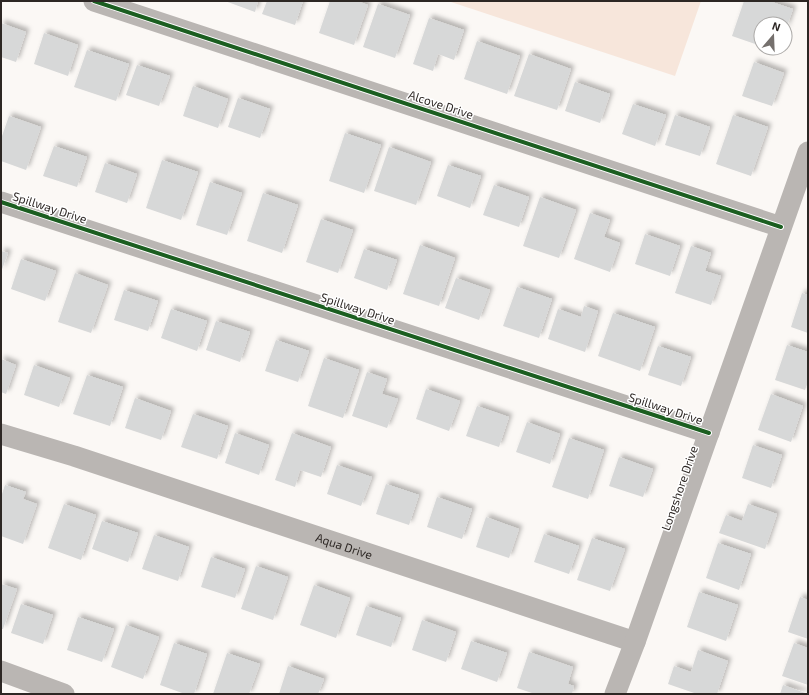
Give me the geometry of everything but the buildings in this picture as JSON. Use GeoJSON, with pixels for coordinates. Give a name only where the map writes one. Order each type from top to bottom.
{"type":"FeatureCollection","features":[{"type":"Feature","properties":{"kind":"street","name":"Alcove Drive"},"geometry":{"type":"LineString","coordinates":[[94,1],[782,227]]}},
{"type":"Feature","properties":{"kind":"street","name":"Longshore Drive"},"geometry":{"type":"LineString","coordinates":[[635,642],[808,152]]}},
{"type":"Feature","properties":{"kind":"street","name":"Spillway Drive"},"geometry":{"type":"LineString","coordinates":[[1,202],[709,433]]}},
{"type":"Feature","properties":{"kind":"street","name":"Aqua Drive"},"geometry":{"type":"LineString","coordinates":[[1,434],[74,456],[635,642]]}},
{"type":"Feature","properties":{"kind":"street"},"geometry":{"type":"LineString","coordinates":[[615,694],[635,642]]}},
{"type":"Feature","properties":{"kind":"street"},"geometry":{"type":"LineString","coordinates":[[1,671],[64,694]]}},
{"type":"Feature","properties":{"kind":"shaded area"},"geometry":{"type":"Polygon","coordinates":[[[448,1],[701,1],[675,76],[448,1]]]}},
{"type":"Feature","properties":{"kind":"cycle path"},"geometry":{"type":"LineString","coordinates":[[94,1],[781,227]]}},
{"type":"Feature","properties":{"kind":"cycle path"},"geometry":{"type":"LineString","coordinates":[[1,202],[709,433]]}}]}
